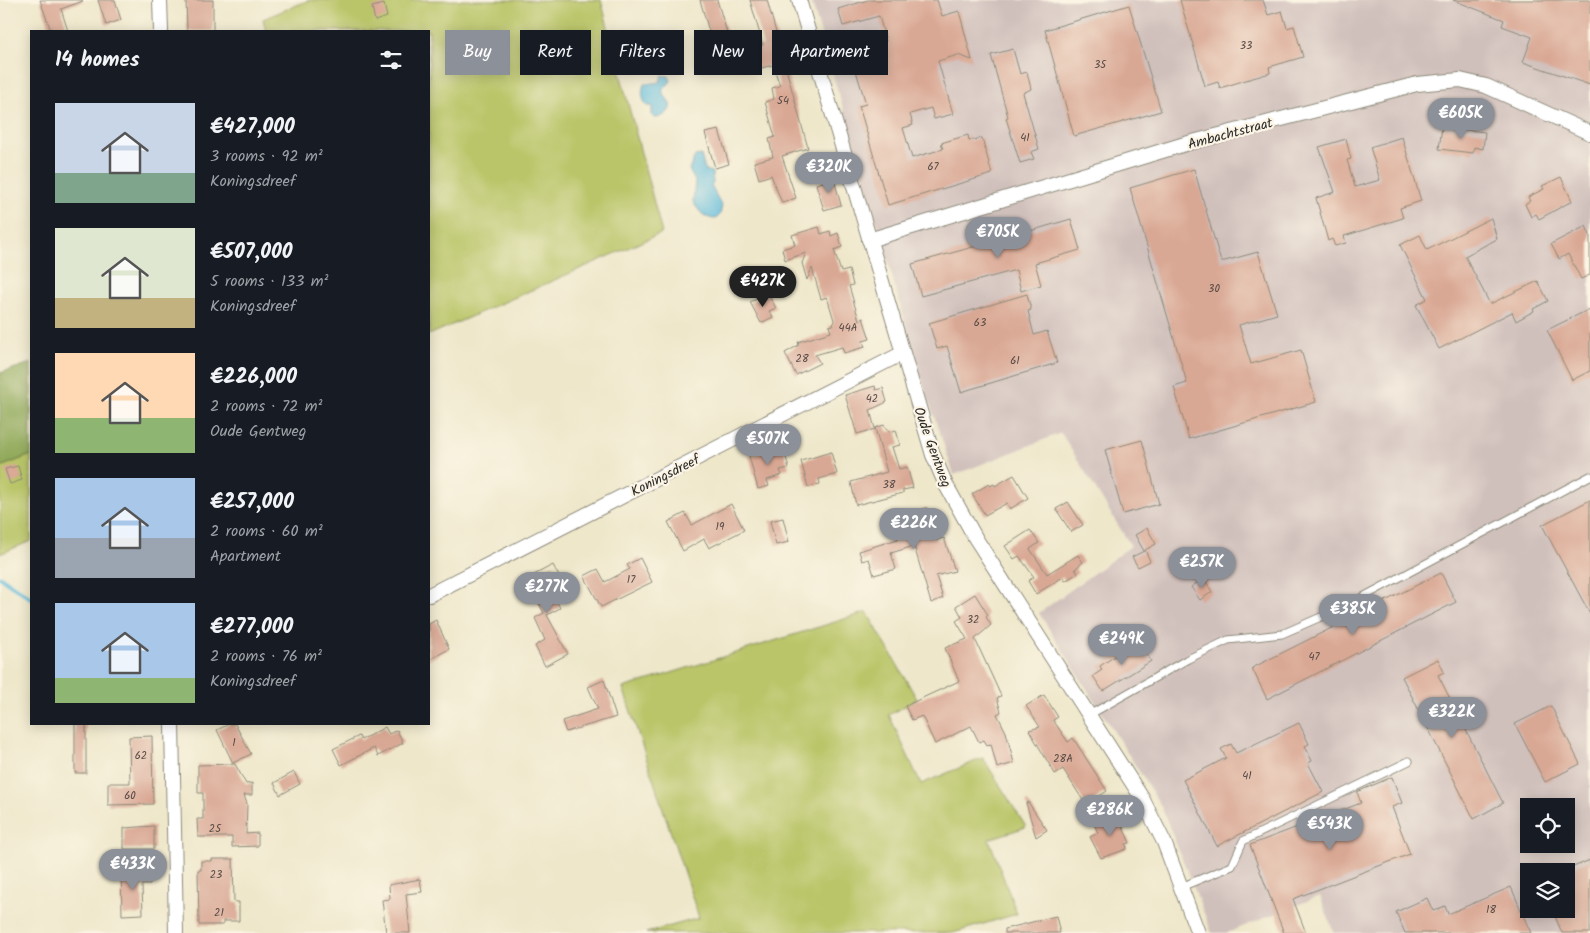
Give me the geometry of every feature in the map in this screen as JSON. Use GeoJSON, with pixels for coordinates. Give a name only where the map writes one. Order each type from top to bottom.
{"type":"FeatureCollection","features":[{"type":"Feature","properties":{"kind":"street"},"geometry":{"type":"LineString","coordinates":[[160,0],[161,30]]}},
{"type":"Feature","properties":{"kind":"street","name":"Oude Gentweg"},"geometry":{"type":"LineString","coordinates":[[799,0],[901,354],[933,455],[946,486],[976,539],[1153,819],[1198,933]]}},
{"type":"Feature","properties":{"kind":"street","name":"Ambachtstraat"},"geometry":{"type":"LineString","coordinates":[[869,240],[1185,144],[1417,84],[1460,80],[1486,86],[1590,133]]}},
{"type":"Feature","properties":{"kind":"street","name":"Koningsdreef"},"geometry":{"type":"LineString","coordinates":[[430,594],[901,354]]}},
{"type":"Feature","properties":{"kind":"street"},"geometry":{"type":"LineString","coordinates":[[174,725],[176,933]]}},
{"type":"Feature","properties":{"kind":"lane"},"geometry":{"type":"LineString","coordinates":[[1089,715],[1188,659],[1228,640],[1282,634],[1346,606],[1590,476]]}},
{"type":"Feature","properties":{"kind":"lane"},"geometry":{"type":"LineString","coordinates":[[1181,887],[1232,866],[1243,840],[1409,762]]}},
{"type":"Feature","properties":{"kind":"shaded area"},"geometry":{"type":"Polygon","coordinates":[[[811,0],[1590,0],[1590,933],[1334,933],[1320,896],[1227,933],[1212,933],[1161,806],[1039,613],[1131,546],[1061,433],[954,475],[919,372],[833,75],[888,75],[888,30],[820,30],[811,0]]]}},
{"type":"Feature","properties":{"kind":"green space"},"geometry":{"type":"Polygon","coordinates":[[[309,0],[601,0],[609,30],[601,30],[601,75],[621,75],[662,233],[430,335],[430,30],[266,30],[263,19],[309,0]]]}},
{"type":"Feature","properties":{"kind":"green space"},"geometry":{"type":"Polygon","coordinates":[[[30,363],[30,455],[0,467],[0,373],[30,363]]]}},
{"type":"Feature","properties":{"kind":"green space"},"geometry":{"type":"Polygon","coordinates":[[[30,455],[30,541],[0,554],[0,467],[30,455]]]}},
{"type":"Feature","properties":{"kind":"green space"},"geometry":{"type":"Polygon","coordinates":[[[867,612],[917,699],[889,715],[921,784],[983,758],[1026,827],[989,839],[1017,914],[953,933],[646,933],[699,918],[623,688],[867,612]]]}},
{"type":"Feature","properties":{"kind":"water"},"geometry":{"type":"Polygon","coordinates":[[[662,75],[669,76],[671,81],[662,91],[669,102],[670,108],[661,117],[655,118],[652,116],[652,106],[647,106],[644,101],[642,90],[644,84],[660,82],[662,75]]]}},
{"type":"Feature","properties":{"kind":"water"},"geometry":{"type":"Polygon","coordinates":[[[701,155],[705,170],[712,172],[713,183],[711,186],[722,206],[720,215],[716,219],[705,216],[693,202],[695,181],[689,170],[695,156],[701,155]]]}},
{"type":"Feature","properties":{"kind":"building"},"geometry":{"type":"Polygon","coordinates":[[[40,0],[83,1],[61,9],[68,30],[51,30],[40,0]]]}},
{"type":"Feature","properties":{"kind":"building"},"geometry":{"type":"Polygon","coordinates":[[[98,0],[115,0],[121,20],[106,25],[98,0]]]}},
{"type":"Feature","properties":{"kind":"building"},"geometry":{"type":"Polygon","coordinates":[[[186,0],[213,0],[213,30],[187,30],[186,0]]]}},
{"type":"Feature","properties":{"kind":"building"},"geometry":{"type":"Polygon","coordinates":[[[700,0],[717,0],[726,30],[709,30],[700,0]]]}},
{"type":"Feature","properties":{"kind":"building"},"geometry":{"type":"Polygon","coordinates":[[[750,0],[767,0],[775,30],[772,30],[772,65],[762,68],[762,30],[759,30],[750,0]]]}},
{"type":"Feature","properties":{"kind":"building"},"geometry":{"type":"Polygon","coordinates":[[[868,0],[937,0],[942,16],[959,11],[972,60],[958,55],[938,61],[953,114],[934,119],[931,108],[910,114],[913,125],[903,128],[912,158],[943,149],[941,143],[968,135],[969,141],[982,138],[992,174],[888,205],[859,106],[866,104],[857,75],[888,75],[888,30],[883,30],[879,16],[843,26],[838,9],[868,0]]]}},
{"type":"Feature","properties":{"kind":"building"},"geometry":{"type":"Polygon","coordinates":[[[1180,0],[1263,0],[1268,15],[1282,11],[1287,28],[1294,26],[1303,57],[1269,67],[1270,73],[1220,88],[1218,82],[1205,86],[1180,0]]]}},
{"type":"Feature","properties":{"kind":"building"},"geometry":{"type":"Polygon","coordinates":[[[1453,0],[1590,0],[1590,85],[1523,62],[1532,37],[1502,26],[1504,20],[1453,0]]]}},
{"type":"Feature","properties":{"kind":"building"},"geometry":{"type":"Polygon","coordinates":[[[384,4],[387,17],[375,21],[372,7],[384,4]]]}},
{"type":"Feature","properties":{"kind":"building"},"geometry":{"type":"Polygon","coordinates":[[[1129,5],[1161,111],[1074,136],[1045,30],[1129,5]]]}},
{"type":"Feature","properties":{"kind":"building"},"geometry":{"type":"Polygon","coordinates":[[[1013,49],[1020,74],[1027,72],[1031,89],[1023,93],[1039,149],[1031,152],[1034,159],[1020,163],[1006,118],[1008,117],[991,55],[1013,49]]]}},
{"type":"Feature","properties":{"kind":"building"},"geometry":{"type":"Polygon","coordinates":[[[776,75],[788,75],[808,148],[782,156],[796,198],[782,203],[771,175],[759,179],[754,162],[773,157],[769,139],[775,137],[765,102],[774,99],[772,88],[780,86],[776,75]]]}},
{"type":"Feature","properties":{"kind":"building"},"geometry":{"type":"Polygon","coordinates":[[[1442,127],[1485,132],[1483,149],[1474,147],[1473,153],[1439,149],[1442,127]]]}},
{"type":"Feature","properties":{"kind":"building"},"geometry":{"type":"Polygon","coordinates":[[[719,130],[729,164],[715,168],[705,133],[719,130]]]}},
{"type":"Feature","properties":{"kind":"building"},"geometry":{"type":"Polygon","coordinates":[[[1402,137],[1421,201],[1400,208],[1403,218],[1344,236],[1346,243],[1335,246],[1332,239],[1328,241],[1316,198],[1335,192],[1319,147],[1346,139],[1351,159],[1347,160],[1355,187],[1380,180],[1370,147],[1402,137]]]}},
{"type":"Feature","properties":{"kind":"building"},"geometry":{"type":"Polygon","coordinates":[[[1194,169],[1221,262],[1258,252],[1277,314],[1239,325],[1251,364],[1301,350],[1316,402],[1189,439],[1174,387],[1187,383],[1130,188],[1194,169]]]}},
{"type":"Feature","properties":{"kind":"building"},"geometry":{"type":"Polygon","coordinates":[[[1561,177],[1572,201],[1539,219],[1536,214],[1531,217],[1525,204],[1530,201],[1528,197],[1544,189],[1542,186],[1561,177]]]}},
{"type":"Feature","properties":{"kind":"building"},"geometry":{"type":"Polygon","coordinates":[[[834,179],[841,205],[824,210],[816,184],[834,179]]]}},
{"type":"Feature","properties":{"kind":"building"},"geometry":{"type":"Polygon","coordinates":[[[1491,218],[1497,239],[1465,256],[1490,304],[1538,281],[1548,301],[1516,321],[1512,312],[1439,349],[1416,305],[1427,299],[1400,245],[1420,235],[1427,250],[1491,218]]]}},
{"type":"Feature","properties":{"kind":"building"},"geometry":{"type":"Polygon","coordinates":[[[1071,219],[1080,250],[1035,263],[1041,285],[1021,291],[1016,270],[921,296],[912,264],[998,240],[996,233],[1018,226],[1020,234],[1071,219]]]}},
{"type":"Feature","properties":{"kind":"building"},"geometry":{"type":"Polygon","coordinates":[[[1586,226],[1590,235],[1590,275],[1581,279],[1568,254],[1559,259],[1551,244],[1586,226]]]}},
{"type":"Feature","properties":{"kind":"building"},"geometry":{"type":"Polygon","coordinates":[[[819,227],[821,234],[830,231],[831,236],[838,233],[842,247],[834,250],[841,272],[849,270],[853,285],[849,286],[859,320],[863,318],[870,339],[863,341],[865,347],[844,353],[842,347],[815,355],[820,363],[796,375],[785,353],[799,345],[798,342],[831,332],[829,326],[833,325],[834,320],[827,297],[821,299],[812,268],[807,280],[802,263],[806,253],[785,260],[782,249],[795,245],[792,235],[819,227]]]}},
{"type":"Feature","properties":{"kind":"building"},"geometry":{"type":"Polygon","coordinates":[[[768,294],[776,308],[769,311],[773,317],[761,323],[750,302],[768,294]]]}},
{"type":"Feature","properties":{"kind":"building"},"geometry":{"type":"Polygon","coordinates":[[[1027,294],[1031,310],[1028,311],[1034,335],[1047,331],[1057,363],[961,392],[947,346],[937,349],[929,323],[1027,294]]]}},
{"type":"Feature","properties":{"kind":"building"},"geometry":{"type":"Polygon","coordinates":[[[1590,309],[1590,371],[1572,380],[1547,330],[1590,309]]]}},
{"type":"Feature","properties":{"kind":"building"},"geometry":{"type":"Polygon","coordinates":[[[875,386],[876,390],[883,388],[887,402],[870,410],[875,429],[857,434],[845,395],[875,386]]]}},
{"type":"Feature","properties":{"kind":"building"},"geometry":{"type":"Polygon","coordinates":[[[884,425],[889,432],[896,430],[900,445],[892,447],[899,469],[907,467],[913,488],[903,490],[903,493],[856,505],[851,482],[887,472],[875,428],[884,425]]]}},
{"type":"Feature","properties":{"kind":"building"},"geometry":{"type":"Polygon","coordinates":[[[1142,440],[1159,504],[1123,514],[1105,450],[1142,440]]]}},
{"type":"Feature","properties":{"kind":"building"},"geometry":{"type":"Polygon","coordinates":[[[783,447],[789,468],[780,470],[782,475],[767,480],[769,486],[758,489],[749,456],[783,447]]]}},
{"type":"Feature","properties":{"kind":"building"},"geometry":{"type":"Polygon","coordinates":[[[831,452],[837,474],[819,479],[820,484],[808,487],[801,461],[831,452]]]}},
{"type":"Feature","properties":{"kind":"building"},"geometry":{"type":"Polygon","coordinates":[[[18,466],[22,480],[10,484],[5,469],[18,466]]]}},
{"type":"Feature","properties":{"kind":"building"},"geometry":{"type":"Polygon","coordinates":[[[1014,475],[1028,498],[1010,509],[1007,503],[985,515],[972,494],[989,484],[990,486],[994,484],[995,486],[1014,475]]]}},
{"type":"Feature","properties":{"kind":"building"},"geometry":{"type":"Polygon","coordinates":[[[1590,500],[1590,614],[1542,525],[1590,500]]]}},
{"type":"Feature","properties":{"kind":"building"},"geometry":{"type":"Polygon","coordinates":[[[1068,502],[1083,525],[1071,532],[1056,509],[1068,502]]]}},
{"type":"Feature","properties":{"kind":"building"},"geometry":{"type":"Polygon","coordinates":[[[731,504],[744,530],[709,548],[704,539],[683,551],[668,522],[685,513],[692,525],[731,504]]]}},
{"type":"Feature","properties":{"kind":"building"},"geometry":{"type":"Polygon","coordinates":[[[927,508],[936,540],[944,538],[955,571],[936,576],[943,598],[931,603],[914,546],[891,553],[896,569],[874,575],[869,559],[862,561],[859,551],[898,539],[892,518],[927,508]]]}},
{"type":"Feature","properties":{"kind":"building"},"geometry":{"type":"Polygon","coordinates":[[[783,518],[789,542],[776,545],[770,521],[783,518]]]}},
{"type":"Feature","properties":{"kind":"building"},"geometry":{"type":"Polygon","coordinates":[[[1147,528],[1156,544],[1145,550],[1150,561],[1138,567],[1132,557],[1144,551],[1135,535],[1147,528]]]}},
{"type":"Feature","properties":{"kind":"building"},"geometry":{"type":"Polygon","coordinates":[[[1030,530],[1039,543],[1030,549],[1047,574],[1078,555],[1083,562],[1075,569],[1078,573],[1065,581],[1063,577],[1036,594],[1028,581],[1034,577],[1019,556],[1014,559],[1005,546],[1030,530]]]}},
{"type":"Feature","properties":{"kind":"building"},"geometry":{"type":"Polygon","coordinates":[[[640,558],[652,582],[601,607],[584,576],[598,569],[605,582],[630,569],[627,565],[640,558]]]}},
{"type":"Feature","properties":{"kind":"building"},"geometry":{"type":"Polygon","coordinates":[[[553,565],[563,584],[551,590],[560,608],[547,615],[568,654],[545,666],[535,646],[545,640],[535,618],[544,613],[526,579],[553,565]]]}},
{"type":"Feature","properties":{"kind":"building"},"geometry":{"type":"Polygon","coordinates":[[[1441,573],[1456,602],[1267,699],[1252,668],[1441,573]]]}},
{"type":"Feature","properties":{"kind":"building"},"geometry":{"type":"Polygon","coordinates":[[[1204,578],[1212,592],[1200,600],[1191,587],[1204,578]]]}},
{"type":"Feature","properties":{"kind":"building"},"geometry":{"type":"Polygon","coordinates":[[[975,594],[988,615],[986,617],[991,625],[975,639],[1001,696],[997,698],[1001,712],[997,714],[1006,732],[1014,763],[997,768],[991,744],[987,745],[984,740],[979,742],[971,726],[935,744],[922,716],[912,720],[905,706],[959,681],[945,648],[967,639],[956,621],[962,617],[956,606],[975,594]]]}},
{"type":"Feature","properties":{"kind":"building"},"geometry":{"type":"Polygon","coordinates":[[[436,620],[449,649],[430,659],[430,623],[436,620]]]}},
{"type":"Feature","properties":{"kind":"building"},"geometry":{"type":"Polygon","coordinates":[[[1138,641],[1151,661],[1103,691],[1093,676],[1102,670],[1100,666],[1138,641]]]}},
{"type":"Feature","properties":{"kind":"building"},"geometry":{"type":"Polygon","coordinates":[[[1438,659],[1444,672],[1438,675],[1503,803],[1474,819],[1402,677],[1438,659]]]}},
{"type":"Feature","properties":{"kind":"building"},"geometry":{"type":"Polygon","coordinates":[[[604,680],[616,717],[566,732],[562,721],[598,709],[588,687],[604,680]]]}},
{"type":"Feature","properties":{"kind":"building"},"geometry":{"type":"Polygon","coordinates":[[[1044,695],[1058,717],[1053,720],[1068,742],[1073,738],[1107,791],[1086,805],[1063,769],[1055,774],[1029,730],[1040,727],[1026,706],[1044,695]]]}},
{"type":"Feature","properties":{"kind":"building"},"geometry":{"type":"Polygon","coordinates":[[[1551,706],[1580,764],[1545,782],[1515,724],[1551,706]]]}},
{"type":"Feature","properties":{"kind":"building"},"geometry":{"type":"Polygon","coordinates":[[[1299,723],[1309,744],[1305,746],[1312,761],[1308,763],[1323,792],[1217,846],[1183,780],[1226,758],[1221,749],[1231,744],[1236,753],[1299,723]]]}},
{"type":"Feature","properties":{"kind":"building"},"geometry":{"type":"Polygon","coordinates":[[[75,725],[86,725],[86,773],[75,773],[75,725]]]}},
{"type":"Feature","properties":{"kind":"building"},"geometry":{"type":"Polygon","coordinates":[[[227,725],[236,725],[251,754],[233,763],[217,730],[227,725]]]}},
{"type":"Feature","properties":{"kind":"building"},"geometry":{"type":"Polygon","coordinates":[[[385,727],[389,734],[397,730],[403,743],[378,756],[374,748],[341,765],[333,749],[359,736],[361,740],[385,727]]]}},
{"type":"Feature","properties":{"kind":"building"},"geometry":{"type":"Polygon","coordinates":[[[152,736],[153,804],[108,805],[108,783],[130,783],[129,737],[152,736]]]}},
{"type":"Feature","properties":{"kind":"building"},"geometry":{"type":"Polygon","coordinates":[[[235,764],[246,784],[252,783],[252,795],[244,795],[247,804],[246,834],[258,833],[258,846],[232,847],[232,837],[198,837],[197,819],[203,819],[203,793],[198,793],[198,765],[235,764]]]}},
{"type":"Feature","properties":{"kind":"building"},"geometry":{"type":"Polygon","coordinates":[[[294,772],[300,784],[280,795],[274,783],[294,772]]]}},
{"type":"Feature","properties":{"kind":"building"},"geometry":{"type":"Polygon","coordinates":[[[1392,777],[1402,803],[1392,807],[1410,854],[1293,899],[1306,933],[1284,933],[1250,845],[1361,803],[1357,792],[1392,777]]]}},
{"type":"Feature","properties":{"kind":"building"},"geometry":{"type":"Polygon","coordinates":[[[1028,802],[1047,830],[1036,837],[1026,803],[1028,802]]]}},
{"type":"Feature","properties":{"kind":"building"},"geometry":{"type":"Polygon","coordinates":[[[1117,814],[1130,843],[1126,844],[1127,849],[1101,858],[1090,837],[1098,833],[1094,824],[1117,814]]]}},
{"type":"Feature","properties":{"kind":"building"},"geometry":{"type":"Polygon","coordinates":[[[154,826],[154,849],[124,849],[124,828],[154,826]]]}},
{"type":"Feature","properties":{"kind":"building"},"geometry":{"type":"Polygon","coordinates":[[[212,859],[233,859],[234,902],[239,902],[239,921],[223,921],[223,925],[199,925],[198,870],[201,870],[201,861],[212,861],[212,859]]]}},
{"type":"Feature","properties":{"kind":"building"},"geometry":{"type":"Polygon","coordinates":[[[1590,860],[1590,933],[1562,933],[1556,918],[1575,918],[1575,866],[1590,860]]]}},
{"type":"Feature","properties":{"kind":"building"},"geometry":{"type":"Polygon","coordinates":[[[121,871],[150,871],[150,885],[142,885],[143,914],[122,915],[121,871]]]}},
{"type":"Feature","properties":{"kind":"building"},"geometry":{"type":"Polygon","coordinates":[[[420,879],[422,892],[406,894],[410,933],[386,933],[382,900],[390,899],[389,885],[420,879]]]}},
{"type":"Feature","properties":{"kind":"building"},"geometry":{"type":"Polygon","coordinates":[[[1511,887],[1520,908],[1520,918],[1524,918],[1531,933],[1405,933],[1396,912],[1427,898],[1433,911],[1445,906],[1448,914],[1511,887]]]}},
{"type":"Feature","properties":{"kind":"building"},"geometry":{"type":"Polygon","coordinates":[[[1056,916],[1060,933],[1005,933],[1005,929],[1056,916]]]}},
{"type":"Feature","properties":{"kind":"waterway"},"geometry":{"type":"LineString","coordinates":[[0,577],[30,597]]}}]}
